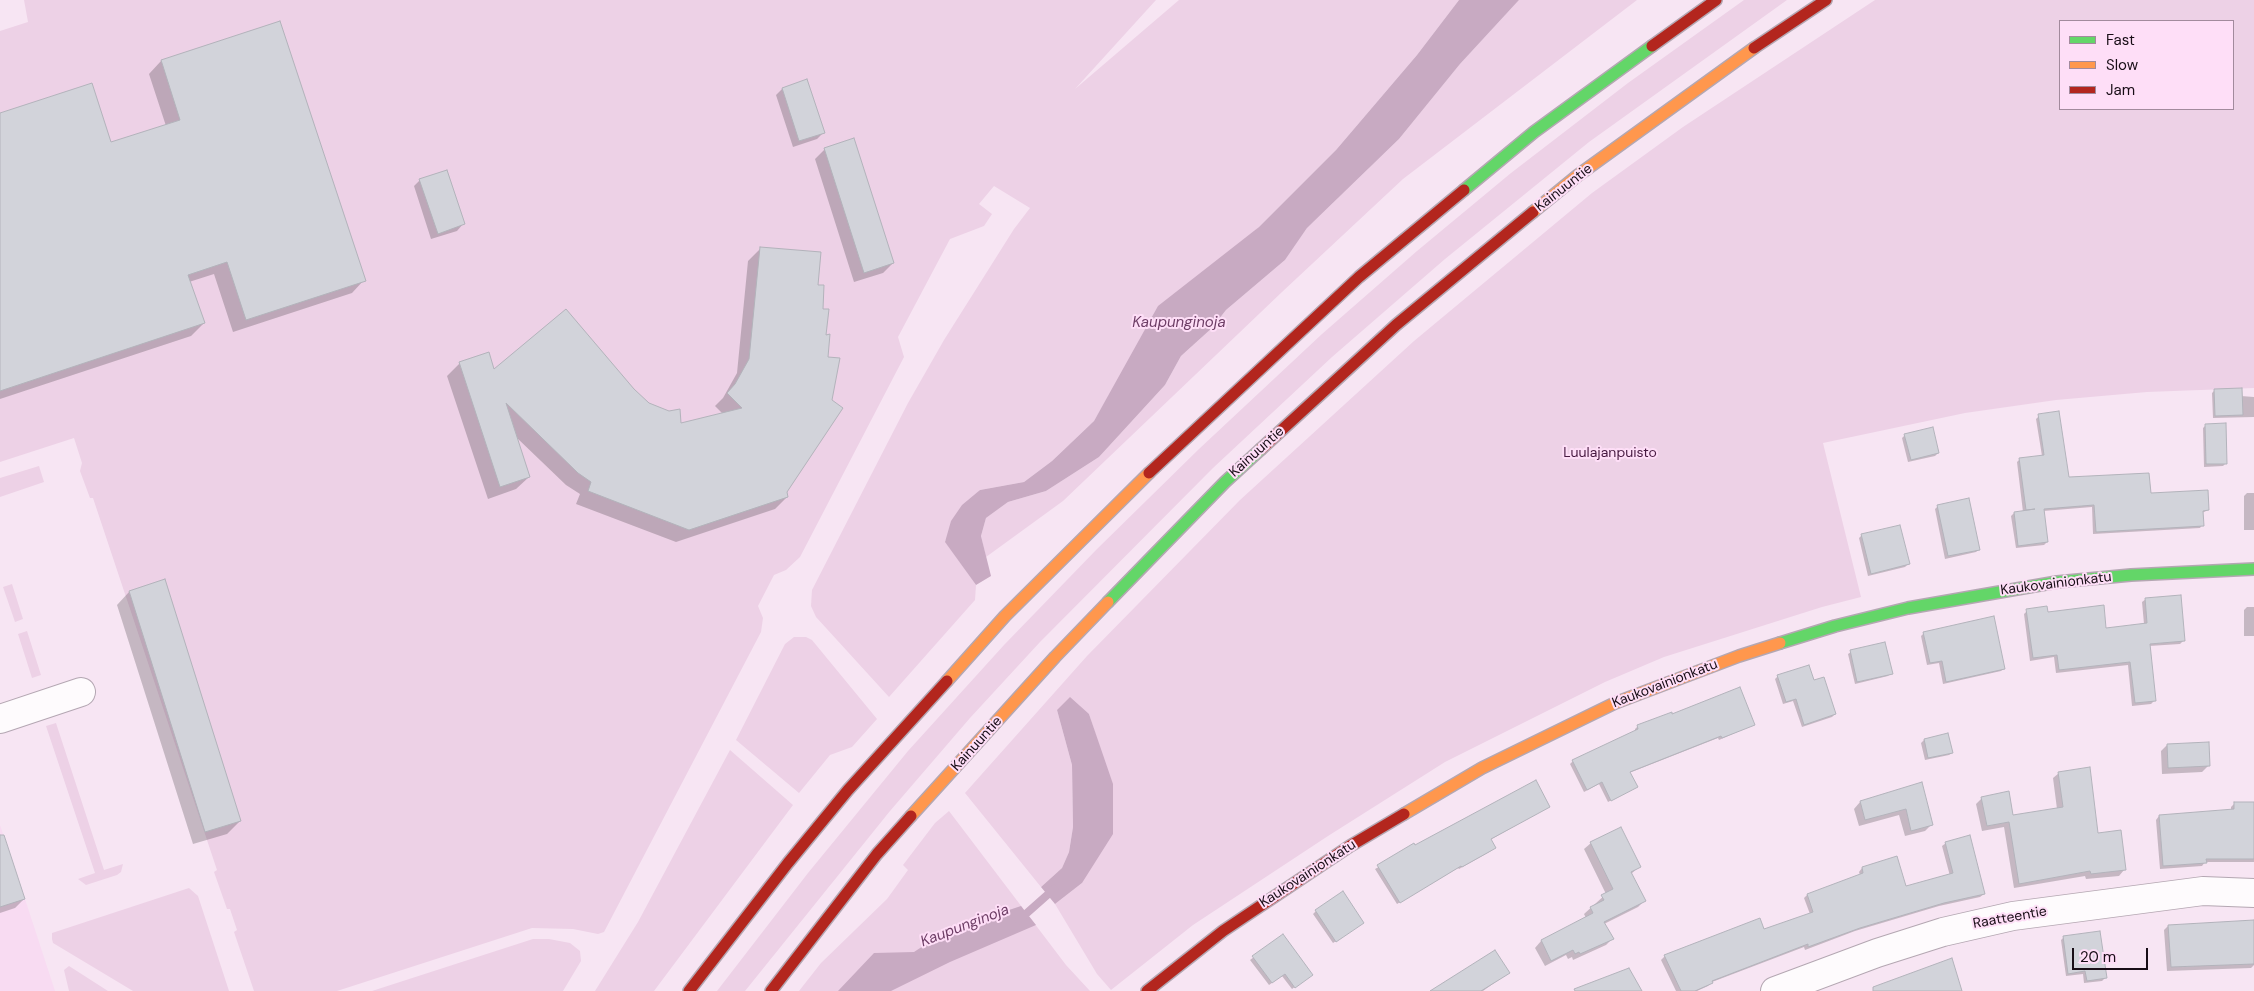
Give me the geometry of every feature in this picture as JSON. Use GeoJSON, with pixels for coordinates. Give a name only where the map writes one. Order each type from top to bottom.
{"type":"FeatureCollection","features":[{"type":"Feature","properties":{"kind":"main road"},"geometry":{"type":"LineString","coordinates":[[689,991],[788,863],[848,790],[1005,616],[1183,440],[1359,277],[1527,139],[1716,0]]}},
{"type":"Feature","properties":{"kind":"main road","name":"Kainuuntie"},"geometry":{"type":"LineString","coordinates":[[771,991],[884,847],[1055,657],[1225,482],[1396,325],[1577,176],[1770,37],[1826,0]]}},
{"type":"Feature","properties":{"kind":"main road","name":"Kaukovainionkatu"},"geometry":{"type":"LineString","coordinates":[[1147,991],[1210,941],[1350,846],[1482,768],[1615,703],[1739,656],[1835,626],[1908,608],[2057,582],[2254,569]]}},
{"type":"Feature","properties":{"kind":"street"},"geometry":{"type":"LineString","coordinates":[[0,719],[81,692]]}},
{"type":"Feature","properties":{"kind":"street","name":"Raatteentie"},"geometry":{"type":"LineString","coordinates":[[1775,991],[1877,953],[1943,932],[2004,918],[2204,890],[2254,893]]}},
{"type":"Feature","properties":{"kind":"shaded area"},"geometry":{"type":"Polygon","coordinates":[[[0,825],[25,899],[55,991],[0,991],[0,825]]]}},
{"type":"Feature","properties":{"kind":"green space"},"geometry":{"type":"Polygon","coordinates":[[[24,0],[1156,0],[1075,89],[1179,0],[1459,0],[1417,55],[1336,150],[1259,227],[1121,375],[1094,421],[1052,461],[1024,482],[980,490],[945,541],[976,585],[975,600],[889,697],[816,617],[811,606],[812,590],[908,403],[944,340],[1014,229],[1030,208],[994,186],[979,204],[992,214],[984,226],[950,239],[898,337],[904,357],[800,557],[786,570],[774,575],[758,606],[763,618],[761,632],[604,932],[598,934],[573,929],[532,928],[337,991],[254,991],[234,932],[237,930],[230,909],[227,909],[214,872],[217,870],[93,498],[90,498],[80,471],[82,463],[74,438],[0,462],[0,31],[28,22],[24,0]]]}},
{"type":"Feature","properties":{"kind":"green space"},"geometry":{"type":"Polygon","coordinates":[[[1519,0],[1637,0],[1403,179],[1063,501],[986,557],[981,536],[986,518],[1008,502],[1046,491],[1099,457],[1165,385],[1181,356],[1212,328],[1226,310],[1285,260],[1307,228],[1399,139],[1460,64],[1519,0]]]}},
{"type":"Feature","properties":{"kind":"green space"},"geometry":{"type":"Polygon","coordinates":[[[1744,0],[1787,0],[1589,142],[1445,259],[1332,357],[1213,468],[1040,642],[970,718],[890,811],[745,991],[717,991],[808,873],[908,751],[1004,645],[1097,549],[1199,449],[1322,334],[1417,251],[1511,173],[1628,83],[1744,0]]]}},
{"type":"Feature","properties":{"kind":"green space","name":"Luulajanpuisto"},"geometry":{"type":"Polygon","coordinates":[[[1875,0],[2254,0],[2254,388],[2147,392],[2056,400],[1965,413],[1823,443],[1861,597],[1822,607],[1664,657],[1605,682],[1445,762],[1193,925],[1111,990],[1097,974],[1055,904],[1082,883],[1099,745],[1089,714],[1057,710],[1072,765],[1073,827],[1069,852],[1062,868],[1041,887],[965,793],[1087,656],[1240,500],[1414,341],[1592,193],[1683,127],[1875,0]]]}},
{"type":"Feature","properties":{"kind":"green space"},"geometry":{"type":"Polygon","coordinates":[[[39,466],[44,482],[0,497],[0,478],[39,466]]]}},
{"type":"Feature","properties":{"kind":"green space"},"geometry":{"type":"Polygon","coordinates":[[[12,584],[23,619],[15,622],[3,587],[12,584]]]}},
{"type":"Feature","properties":{"kind":"green space"},"geometry":{"type":"Polygon","coordinates":[[[27,631],[41,675],[32,678],[18,634],[27,631]]]}},
{"type":"Feature","properties":{"kind":"green space"},"geometry":{"type":"Polygon","coordinates":[[[794,637],[806,637],[812,640],[877,719],[852,747],[830,755],[799,793],[736,740],[785,644],[794,637]]]}},
{"type":"Feature","properties":{"kind":"green space"},"geometry":{"type":"Polygon","coordinates":[[[56,723],[104,870],[123,864],[121,872],[117,875],[86,885],[78,879],[95,873],[46,726],[56,723]]]}},
{"type":"Feature","properties":{"kind":"green space"},"geometry":{"type":"Polygon","coordinates":[[[730,750],[793,805],[654,991],[595,991],[638,922],[730,750]]]}},
{"type":"Feature","properties":{"kind":"green space"},"geometry":{"type":"Polygon","coordinates":[[[949,811],[1066,965],[1090,991],[799,991],[821,963],[887,899],[908,870],[903,865],[935,823],[949,811]]]}},
{"type":"Feature","properties":{"kind":"green space"},"geometry":{"type":"Polygon","coordinates":[[[189,888],[198,896],[229,991],[133,991],[53,943],[52,933],[189,888]]]}},
{"type":"Feature","properties":{"kind":"green space"},"geometry":{"type":"Polygon","coordinates":[[[533,939],[549,939],[570,943],[580,951],[581,961],[563,991],[372,991],[533,939]]]}},
{"type":"Feature","properties":{"kind":"green space"},"geometry":{"type":"Polygon","coordinates":[[[69,966],[108,991],[69,991],[64,970],[69,966]]]}},
{"type":"Feature","properties":{"kind":"water","name":"Kaupunginoja"},"geometry":{"type":"Polygon","coordinates":[[[1459,0],[1519,0],[1460,64],[1399,139],[1307,228],[1285,260],[1226,310],[1212,328],[1181,356],[1165,385],[1099,457],[1046,491],[1008,502],[986,518],[981,536],[991,576],[976,585],[945,542],[951,521],[962,505],[980,490],[1024,482],[1052,461],[1094,421],[1158,306],[1259,227],[1336,150],[1417,55],[1459,0]]]}},
{"type":"Feature","properties":{"kind":"water","name":"Kaupunginoja"},"geometry":{"type":"Polygon","coordinates":[[[1070,697],[1089,714],[1113,784],[1113,834],[1082,883],[1055,904],[1041,887],[1062,868],[1069,852],[1073,827],[1072,765],[1057,710],[1070,697]]]}},
{"type":"Feature","properties":{"kind":"water","name":"Kaupunginoja"},"geometry":{"type":"Polygon","coordinates":[[[1021,906],[1036,925],[950,962],[891,991],[838,991],[874,953],[914,952],[946,931],[1021,906]]]}},
{"type":"Feature","properties":{"kind":"building"},"geometry":{"type":"Polygon","coordinates":[[[280,21],[366,281],[246,320],[227,262],[188,275],[205,323],[0,391],[0,113],[92,83],[111,142],[180,120],[161,60],[280,21]]]}},
{"type":"Feature","properties":{"kind":"building"},"geometry":{"type":"Polygon","coordinates":[[[807,79],[825,133],[799,141],[782,88],[807,79]]]}},
{"type":"Feature","properties":{"kind":"building"},"geometry":{"type":"Polygon","coordinates":[[[854,138],[894,263],[864,273],[824,148],[854,138]]]}},
{"type":"Feature","properties":{"kind":"building"},"geometry":{"type":"Polygon","coordinates":[[[447,170],[465,224],[438,234],[419,179],[447,170]]]}},
{"type":"Feature","properties":{"kind":"building"},"geometry":{"type":"Polygon","coordinates":[[[760,247],[821,252],[818,285],[824,285],[823,309],[829,309],[826,335],[830,334],[828,357],[840,358],[832,400],[843,408],[787,492],[788,497],[689,530],[588,491],[591,482],[578,473],[506,403],[530,477],[500,487],[459,362],[489,352],[494,369],[566,309],[634,389],[649,403],[669,411],[680,409],[681,423],[742,408],[727,393],[735,384],[749,359],[760,247]]]}},
{"type":"Feature","properties":{"kind":"building"},"geometry":{"type":"Polygon","coordinates":[[[2242,388],[2243,415],[2215,416],[2214,389],[2242,388]]]}},
{"type":"Feature","properties":{"kind":"building"},"geometry":{"type":"Polygon","coordinates":[[[2059,411],[2069,477],[2149,473],[2151,493],[2208,490],[2209,510],[2203,511],[2204,526],[2096,532],[2094,505],[2044,509],[2048,542],[2018,546],[2014,512],[2035,509],[2026,510],[2019,458],[2044,455],[2038,414],[2059,411]]]}},
{"type":"Feature","properties":{"kind":"building"},"geometry":{"type":"Polygon","coordinates":[[[2226,423],[2227,464],[2206,464],[2205,424],[2226,423]]]}},
{"type":"Feature","properties":{"kind":"building"},"geometry":{"type":"Polygon","coordinates":[[[1933,427],[1939,453],[1911,460],[1904,434],[1933,427]]]}},
{"type":"Feature","properties":{"kind":"building"},"geometry":{"type":"Polygon","coordinates":[[[1969,498],[1980,550],[1948,556],[1937,505],[1969,498]]]}},
{"type":"Feature","properties":{"kind":"building"},"geometry":{"type":"Polygon","coordinates":[[[1900,525],[1910,564],[1871,574],[1861,534],[1900,525]]]}},
{"type":"Feature","properties":{"kind":"building"},"geometry":{"type":"Polygon","coordinates":[[[165,579],[241,821],[205,832],[129,591],[165,579]]]}},
{"type":"Feature","properties":{"kind":"building"},"geometry":{"type":"Polygon","coordinates":[[[2181,595],[2185,641],[2150,644],[2156,701],[2135,703],[2130,662],[2059,670],[2057,655],[2033,658],[2026,609],[2047,606],[2048,612],[2104,605],[2106,628],[2147,623],[2145,598],[2181,595]]]}},
{"type":"Feature","properties":{"kind":"building"},"geometry":{"type":"Polygon","coordinates":[[[1994,616],[2005,669],[1946,682],[1942,661],[1930,663],[1923,632],[1994,616]]]}},
{"type":"Feature","properties":{"kind":"building"},"geometry":{"type":"Polygon","coordinates":[[[1885,642],[1893,674],[1857,682],[1850,650],[1885,642]]]}},
{"type":"Feature","properties":{"kind":"building"},"geometry":{"type":"Polygon","coordinates":[[[1809,665],[1814,680],[1824,677],[1836,714],[1804,725],[1796,699],[1786,702],[1777,675],[1809,665]]]}},
{"type":"Feature","properties":{"kind":"building"},"geometry":{"type":"Polygon","coordinates":[[[1740,687],[1755,725],[1722,738],[1721,736],[1630,772],[1638,787],[1611,801],[1602,782],[1587,790],[1572,760],[1638,729],[1637,725],[1672,712],[1672,714],[1740,687]]]}},
{"type":"Feature","properties":{"kind":"building"},"geometry":{"type":"Polygon","coordinates":[[[1948,733],[1953,753],[1928,758],[1924,739],[1948,733]]]}},
{"type":"Feature","properties":{"kind":"building"},"geometry":{"type":"Polygon","coordinates":[[[2209,742],[2210,766],[2168,768],[2167,744],[2209,742]]]}},
{"type":"Feature","properties":{"kind":"building"},"geometry":{"type":"Polygon","coordinates":[[[2090,767],[2098,833],[2121,830],[2126,870],[2091,874],[2090,871],[2019,884],[2009,822],[1987,826],[1981,797],[2009,791],[2013,815],[2063,807],[2058,772],[2090,767]]]}},
{"type":"Feature","properties":{"kind":"building"},"geometry":{"type":"Polygon","coordinates":[[[1536,780],[1550,807],[1491,839],[1496,848],[1461,866],[1400,903],[1377,865],[1414,843],[1415,845],[1536,780]]]}},
{"type":"Feature","properties":{"kind":"building"},"geometry":{"type":"Polygon","coordinates":[[[1922,782],[1933,825],[1911,831],[1906,809],[1865,820],[1860,801],[1922,782]]]}},
{"type":"Feature","properties":{"kind":"building"},"geometry":{"type":"Polygon","coordinates":[[[2234,802],[2254,802],[2254,859],[2206,859],[2207,863],[2163,866],[2159,815],[2234,809],[2234,802]]]}},
{"type":"Feature","properties":{"kind":"building"},"geometry":{"type":"Polygon","coordinates":[[[1621,827],[1641,867],[1631,872],[1646,901],[1604,922],[1614,939],[1580,954],[1579,952],[1575,954],[1573,950],[1551,961],[1541,940],[1593,913],[1590,907],[1604,900],[1601,895],[1613,889],[1590,842],[1621,827]]]}},
{"type":"Feature","properties":{"kind":"building"},"geometry":{"type":"Polygon","coordinates":[[[0,835],[4,835],[25,899],[0,907],[0,835]]]}},
{"type":"Feature","properties":{"kind":"building"},"geometry":{"type":"Polygon","coordinates":[[[1970,835],[1985,894],[1944,903],[1860,928],[1808,947],[1808,944],[1712,981],[1713,983],[1695,991],[1681,991],[1664,955],[1760,918],[1764,929],[1813,912],[1807,894],[1863,873],[1862,867],[1897,856],[1906,886],[1953,873],[1945,842],[1970,835]]]}},
{"type":"Feature","properties":{"kind":"building"},"geometry":{"type":"Polygon","coordinates":[[[1343,891],[1364,923],[1336,942],[1315,910],[1343,891]]]}},
{"type":"Feature","properties":{"kind":"building"},"geometry":{"type":"Polygon","coordinates":[[[2254,920],[2254,964],[2171,967],[2168,925],[2254,920]]]}},
{"type":"Feature","properties":{"kind":"building"},"geometry":{"type":"Polygon","coordinates":[[[2100,931],[2107,978],[2087,981],[2085,971],[2068,974],[2063,936],[2100,931]]]}},
{"type":"Feature","properties":{"kind":"building"},"geometry":{"type":"Polygon","coordinates":[[[1283,934],[1313,975],[1295,988],[1285,974],[1272,983],[1252,956],[1283,934]]]}},
{"type":"Feature","properties":{"kind":"building"},"geometry":{"type":"Polygon","coordinates":[[[1495,950],[1510,973],[1481,991],[1430,991],[1495,950]]]}},
{"type":"Feature","properties":{"kind":"building"},"geometry":{"type":"Polygon","coordinates":[[[1952,958],[1962,991],[1873,991],[1873,987],[1952,958]]]}},
{"type":"Feature","properties":{"kind":"building"},"geometry":{"type":"Polygon","coordinates":[[[1629,968],[1642,991],[1575,991],[1574,989],[1629,968]]]}},
{"type":"Feature","properties":{"kind":"waterway","name":"Kaupunginoja"},"geometry":{"type":"LineString","coordinates":[[1019,920],[1054,889]]}},
{"type":"Feature","properties":{"kind":"traffic: fast"},"geometry":{"type":"LineString","coordinates":[[1464,190],[1534,132],[1652,46]]}},
{"type":"Feature","properties":{"kind":"traffic: fast"},"geometry":{"type":"LineString","coordinates":[[1108,602],[1225,482],[1261,449]]}},
{"type":"Feature","properties":{"kind":"traffic: fast"},"geometry":{"type":"LineString","coordinates":[[1780,643],[1835,626],[1908,608],[2057,582],[2131,575],[2254,569]]}},
{"type":"Feature","properties":{"kind":"traffic: slow"},"geometry":{"type":"LineString","coordinates":[[1533,212],[1577,176],[1754,48]]}},
{"type":"Feature","properties":{"kind":"traffic: slow"},"geometry":{"type":"LineString","coordinates":[[947,681],[1005,616],[1149,473]]}},
{"type":"Feature","properties":{"kind":"traffic: slow"},"geometry":{"type":"LineString","coordinates":[[911,816],[1055,657],[1108,602]]}},
{"type":"Feature","properties":{"kind":"traffic: slow"},"geometry":{"type":"LineString","coordinates":[[1404,814],[1482,768],[1615,703],[1739,656],[1780,643]]}},
{"type":"Feature","properties":{"kind":"traffic: jam"},"geometry":{"type":"LineString","coordinates":[[1652,46],[1716,0]]}},
{"type":"Feature","properties":{"kind":"traffic: jam"},"geometry":{"type":"LineString","coordinates":[[1754,48],[1826,0]]}},
{"type":"Feature","properties":{"kind":"traffic: jam"},"geometry":{"type":"LineString","coordinates":[[1149,473],[1359,277],[1464,190]]}},
{"type":"Feature","properties":{"kind":"traffic: jam"},"geometry":{"type":"LineString","coordinates":[[1261,449],[1396,325],[1533,212]]}},
{"type":"Feature","properties":{"kind":"traffic: jam"},"geometry":{"type":"LineString","coordinates":[[689,991],[788,863],[848,790],[947,681]]}},
{"type":"Feature","properties":{"kind":"traffic: jam"},"geometry":{"type":"LineString","coordinates":[[1147,991],[1223,931],[1350,846],[1404,814]]}},
{"type":"Feature","properties":{"kind":"traffic: jam"},"geometry":{"type":"LineString","coordinates":[[771,991],[877,854],[911,816]]}}]}
